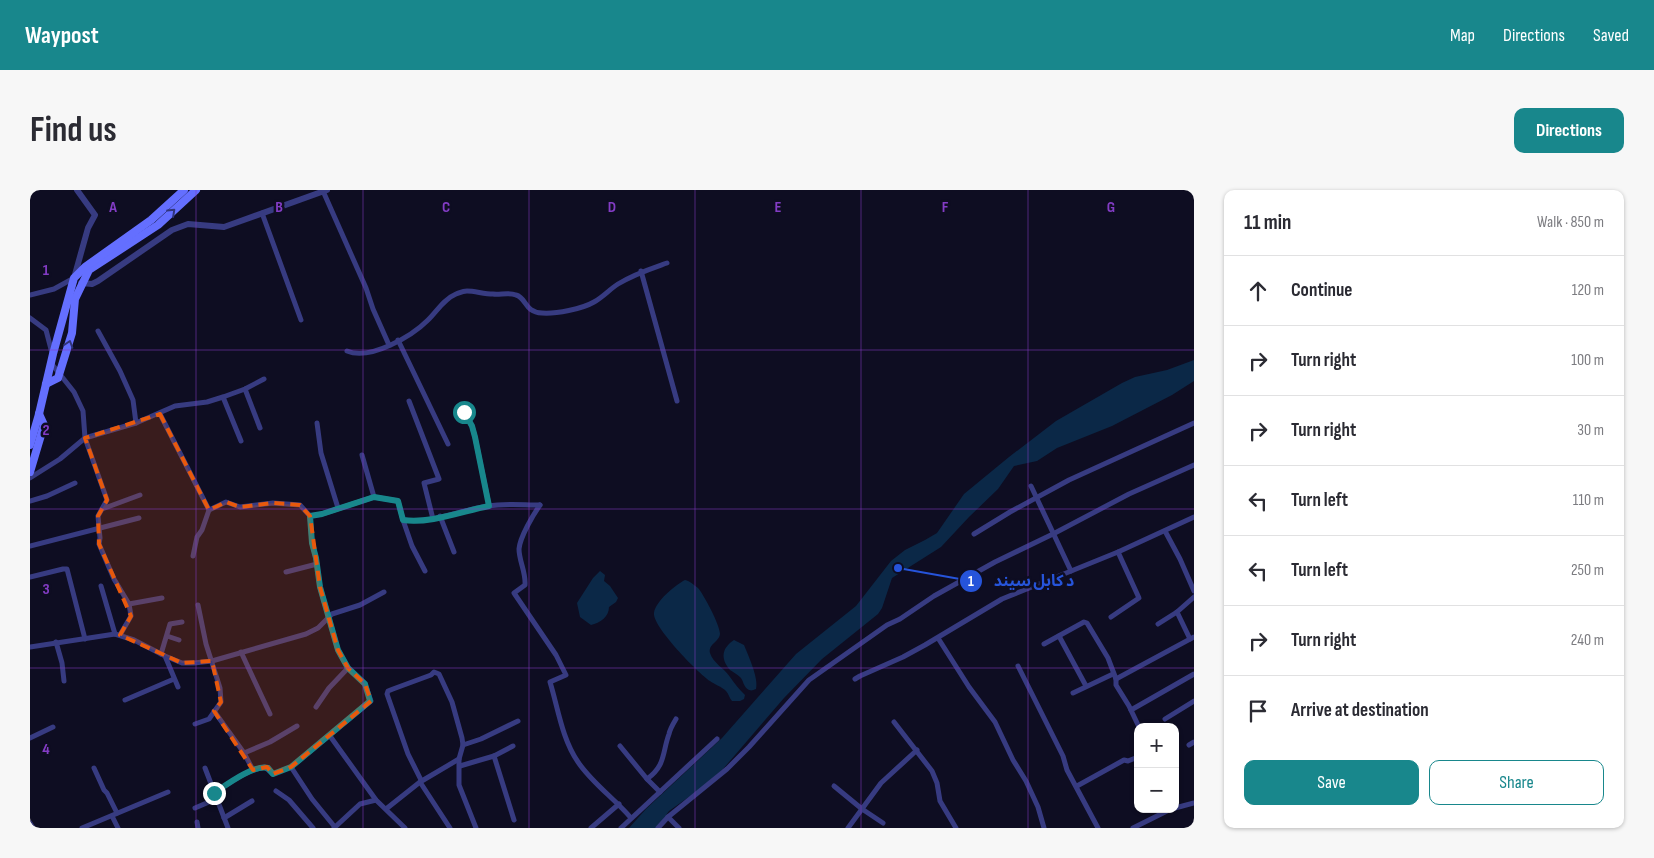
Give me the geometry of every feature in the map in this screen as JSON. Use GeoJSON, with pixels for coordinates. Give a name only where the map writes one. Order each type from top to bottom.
{"type":"FeatureCollection","features":[{"type":"Feature","properties":{"kind":"main road"},"geometry":{"type":"LineString","coordinates":[[30,445],[50,363],[74,278],[85,267],[151,220],[184,190]]}},
{"type":"Feature","properties":{"kind":"main road"},"geometry":{"type":"LineString","coordinates":[[46,384],[58,378],[72,333],[75,299],[81,283],[89,270],[158,225],[196,190]]}},
{"type":"Feature","properties":{"kind":"main road"},"geometry":{"type":"LineString","coordinates":[[30,472],[44,425],[39,414]]}},
{"type":"Feature","properties":{"kind":"street"},"geometry":{"type":"LineString","coordinates":[[30,295],[54,289],[74,278],[88,228],[95,215],[77,190]]}},
{"type":"Feature","properties":{"kind":"street"},"geometry":{"type":"LineString","coordinates":[[81,283],[92,284],[98,281],[172,230],[188,224],[224,227],[315,192],[325,191],[389,345]]}},
{"type":"Feature","properties":{"kind":"street"},"geometry":{"type":"LineString","coordinates":[[262,213],[301,320]]}},
{"type":"Feature","properties":{"kind":"street"},"geometry":{"type":"LineString","coordinates":[[347,351],[352,353],[377,351],[407,337],[427,321],[449,298],[465,291],[496,295],[516,295],[532,311],[554,313],[593,303],[616,285],[641,272],[667,264]]}},
{"type":"Feature","properties":{"kind":"street"},"geometry":{"type":"LineString","coordinates":[[641,272],[677,401]]}},
{"type":"Feature","properties":{"kind":"street"},"geometry":{"type":"LineString","coordinates":[[30,318],[46,330],[53,354]]}},
{"type":"Feature","properties":{"kind":"street"},"geometry":{"type":"LineString","coordinates":[[98,331],[120,371],[133,400],[136,423]]}},
{"type":"Feature","properties":{"kind":"street"},"geometry":{"type":"LineString","coordinates":[[398,340],[448,444]]}},
{"type":"Feature","properties":{"kind":"street"},"geometry":{"type":"LineString","coordinates":[[50,363],[74,392],[83,411],[85,438],[107,500],[98,516],[100,544],[114,579],[129,604],[131,616],[117,635]]}},
{"type":"Feature","properties":{"kind":"street"},"geometry":{"type":"LineString","coordinates":[[30,478],[60,459],[85,438],[136,423],[175,406],[207,402],[223,397],[245,389],[264,379]]}},
{"type":"Feature","properties":{"kind":"street"},"geometry":{"type":"LineString","coordinates":[[245,389],[260,428]]}},
{"type":"Feature","properties":{"kind":"street"},"geometry":{"type":"LineString","coordinates":[[223,397],[241,441]]}},
{"type":"Feature","properties":{"kind":"street"},"geometry":{"type":"LineString","coordinates":[[409,401],[439,478],[424,483],[433,519]]}},
{"type":"Feature","properties":{"kind":"street"},"geometry":{"type":"LineString","coordinates":[[464,412],[472,426],[475,437],[489,506]]}},
{"type":"Feature","properties":{"kind":"street"},"geometry":{"type":"LineString","coordinates":[[160,414],[209,510]]}},
{"type":"Feature","properties":{"kind":"street"},"geometry":{"type":"LineString","coordinates":[[974,534],[1069,480],[1194,423]]}},
{"type":"Feature","properties":{"kind":"street"},"geometry":{"type":"LineString","coordinates":[[317,424],[321,453],[338,508]]}},
{"type":"Feature","properties":{"kind":"street"},"geometry":{"type":"LineString","coordinates":[[362,455],[374,497]]}},
{"type":"Feature","properties":{"kind":"street"},"geometry":{"type":"LineString","coordinates":[[658,828],[668,817],[727,769],[809,680],[887,625],[989,565],[1129,494],[1194,465]]}},
{"type":"Feature","properties":{"kind":"street"},"geometry":{"type":"LineString","coordinates":[[30,501],[47,496],[75,483]]}},
{"type":"Feature","properties":{"kind":"street"},"geometry":{"type":"LineString","coordinates":[[1031,486],[1071,571]]}},
{"type":"Feature","properties":{"kind":"street"},"geometry":{"type":"LineString","coordinates":[[102,509],[140,495]]}},
{"type":"Feature","properties":{"kind":"street"},"geometry":{"type":"LineString","coordinates":[[310,516],[374,497],[398,501],[412,546],[425,571]]}},
{"type":"Feature","properties":{"kind":"street"},"geometry":{"type":"LineString","coordinates":[[193,556],[197,537],[202,530],[209,510],[226,502],[240,507],[273,503],[300,505],[310,516],[312,543],[320,587],[338,650],[348,668],[365,684],[370,701],[291,767],[273,774],[265,767],[253,770],[195,808]]}},
{"type":"Feature","properties":{"kind":"street"},"geometry":{"type":"LineString","coordinates":[[403,520],[433,519],[489,506],[540,505],[526,530],[519,548],[526,578],[525,584],[514,593],[556,655],[566,675],[550,682],[568,746],[589,776],[631,818]]}},
{"type":"Feature","properties":{"kind":"street"},"geometry":{"type":"LineString","coordinates":[[440,516],[454,552]]}},
{"type":"Feature","properties":{"kind":"street"},"geometry":{"type":"LineString","coordinates":[[855,680],[938,638],[1002,599],[1118,552],[1194,517]]}},
{"type":"Feature","properties":{"kind":"street"},"geometry":{"type":"LineString","coordinates":[[30,546],[139,518]]}},
{"type":"Feature","properties":{"kind":"street"},"geometry":{"type":"LineString","coordinates":[[1165,531],[1194,591]]}},
{"type":"Feature","properties":{"kind":"street"},"geometry":{"type":"LineString","coordinates":[[1111,617],[1139,598],[1118,552]]}},
{"type":"Feature","properties":{"kind":"street"},"geometry":{"type":"LineString","coordinates":[[286,572],[317,564]]}},
{"type":"Feature","properties":{"kind":"street"},"geometry":{"type":"LineString","coordinates":[[30,577],[67,569],[85,639]]}},
{"type":"Feature","properties":{"kind":"street"},"geometry":{"type":"LineString","coordinates":[[101,586],[117,635]]}},
{"type":"Feature","properties":{"kind":"street"},"geometry":{"type":"LineString","coordinates":[[30,648],[56,642],[117,635],[134,640],[182,663],[212,661],[306,634],[318,628],[332,614],[360,605],[384,592]]}},
{"type":"Feature","properties":{"kind":"street"},"geometry":{"type":"LineString","coordinates":[[1158,624],[1194,597]]}},
{"type":"Feature","properties":{"kind":"street"},"geometry":{"type":"LineString","coordinates":[[129,604],[162,598]]}},
{"type":"Feature","properties":{"kind":"street"},"geometry":{"type":"LineString","coordinates":[[195,724],[206,721],[221,702],[220,688],[206,644],[198,605]]}},
{"type":"Feature","properties":{"kind":"street"},"geometry":{"type":"LineString","coordinates":[[1073,693],[1086,686],[1115,677],[1192,638],[1176,612]]}},
{"type":"Feature","properties":{"kind":"street"},"geometry":{"type":"LineString","coordinates":[[178,687],[163,655],[170,624],[182,622]]}},
{"type":"Feature","properties":{"kind":"street"},"geometry":{"type":"LineString","coordinates":[[1044,644],[1084,622],[1087,623],[1108,658],[1118,690],[1137,723]]}},
{"type":"Feature","properties":{"kind":"street"},"geometry":{"type":"LineString","coordinates":[[167,636],[179,640]]}},
{"type":"Feature","properties":{"kind":"street"},"geometry":{"type":"LineString","coordinates":[[1059,636],[1086,686]]}},
{"type":"Feature","properties":{"kind":"street"},"geometry":{"type":"LineString","coordinates":[[938,638],[969,687],[995,722],[1013,760],[1026,781],[1038,807],[1044,828]]}},
{"type":"Feature","properties":{"kind":"street"},"geometry":{"type":"LineString","coordinates":[[56,642],[62,663],[64,681]]}},
{"type":"Feature","properties":{"kind":"street"},"geometry":{"type":"LineString","coordinates":[[241,652],[270,714]]}},
{"type":"Feature","properties":{"kind":"street"},"geometry":{"type":"LineString","coordinates":[[1018,666],[1063,756],[1067,770],[1098,828]]}},
{"type":"Feature","properties":{"kind":"street"},"geometry":{"type":"LineString","coordinates":[[316,707],[329,688],[348,668]]}},
{"type":"Feature","properties":{"kind":"street"},"geometry":{"type":"LineString","coordinates":[[450,828],[420,782],[421,780],[408,754],[387,694],[388,691],[431,675],[434,672],[438,674],[452,702],[463,745],[459,759],[459,785],[476,828]]}},
{"type":"Feature","properties":{"kind":"street"},"geometry":{"type":"LineString","coordinates":[[1131,710],[1194,674]]}},
{"type":"Feature","properties":{"kind":"street"},"geometry":{"type":"LineString","coordinates":[[125,700],[174,679]]}},
{"type":"Feature","properties":{"kind":"street"},"geometry":{"type":"LineString","coordinates":[[1165,719],[1194,701]]}},
{"type":"Feature","properties":{"kind":"street"},"geometry":{"type":"LineString","coordinates":[[214,712],[253,770]]}},
{"type":"Feature","properties":{"kind":"street"},"geometry":{"type":"LineString","coordinates":[[647,779],[656,773],[665,752],[668,735],[676,719]]}},
{"type":"Feature","properties":{"kind":"street"},"geometry":{"type":"LineString","coordinates":[[463,745],[481,739],[518,721]]}},
{"type":"Feature","properties":{"kind":"street"},"geometry":{"type":"LineString","coordinates":[[894,722],[932,771],[937,783],[940,801],[956,828]]}},
{"type":"Feature","properties":{"kind":"street"},"geometry":{"type":"LineString","coordinates":[[244,754],[270,742],[297,726]]}},
{"type":"Feature","properties":{"kind":"street"},"geometry":{"type":"LineString","coordinates":[[30,738],[53,727]]}},
{"type":"Feature","properties":{"kind":"street"},"geometry":{"type":"LineString","coordinates":[[330,736],[376,800],[405,828]]}},
{"type":"Feature","properties":{"kind":"street"},"geometry":{"type":"LineString","coordinates":[[622,828],[717,739]]}},
{"type":"Feature","properties":{"kind":"street"},"geometry":{"type":"LineString","coordinates":[[460,766],[494,756],[513,746]]}},
{"type":"Feature","properties":{"kind":"street"},"geometry":{"type":"LineString","coordinates":[[620,746],[660,792]]}},
{"type":"Feature","properties":{"kind":"street"},"geometry":{"type":"LineString","coordinates":[[848,828],[881,783],[916,750]]}},
{"type":"Feature","properties":{"kind":"street"},"geometry":{"type":"LineString","coordinates":[[494,756],[514,820]]}},
{"type":"Feature","properties":{"kind":"street"},"geometry":{"type":"LineString","coordinates":[[1077,786],[1124,760],[1128,761],[1134,758]]}},
{"type":"Feature","properties":{"kind":"street"},"geometry":{"type":"LineString","coordinates":[[386,809],[420,782],[459,759]]}},
{"type":"Feature","properties":{"kind":"street"},"geometry":{"type":"LineString","coordinates":[[291,767],[312,799],[334,827],[360,804],[376,800]]}},
{"type":"Feature","properties":{"kind":"street"},"geometry":{"type":"LineString","coordinates":[[94,768],[104,790],[107,792],[118,828]]}},
{"type":"Feature","properties":{"kind":"street"},"geometry":{"type":"LineString","coordinates":[[205,768],[228,828]]}},
{"type":"Feature","properties":{"kind":"street"},"geometry":{"type":"LineString","coordinates":[[834,786],[883,823]]}},
{"type":"Feature","properties":{"kind":"street"},"geometry":{"type":"LineString","coordinates":[[276,791],[289,800],[313,828]]}},
{"type":"Feature","properties":{"kind":"street"},"geometry":{"type":"LineString","coordinates":[[82,828],[168,792]]}},
{"type":"Feature","properties":{"kind":"street"},"geometry":{"type":"LineString","coordinates":[[224,818],[252,801]]}},
{"type":"Feature","properties":{"kind":"street"},"geometry":{"type":"LineString","coordinates":[[1179,807],[1194,803]]}},
{"type":"Feature","properties":{"kind":"street"},"geometry":{"type":"LineString","coordinates":[[592,828],[619,804]]}},
{"type":"Feature","properties":{"kind":"street"},"geometry":{"type":"LineString","coordinates":[[1133,828],[1163,813]]}},
{"type":"Feature","properties":{"kind":"street"},"geometry":{"type":"LineString","coordinates":[[668,817],[680,828]]}},
{"type":"Feature","properties":{"kind":"street"},"geometry":{"type":"LineString","coordinates":[[30,823],[33,828]]}},
{"type":"Feature","properties":{"kind":"highlighted area"},"geometry":{"type":"Polygon","coordinates":[[[160,414],[209,510],[226,502],[240,507],[273,503],[300,505],[310,516],[320,587],[338,650],[348,668],[365,684],[371,701],[291,767],[273,774],[267,767],[253,770],[214,711],[221,702],[212,661],[182,663],[120,635],[131,616],[99,544],[98,516],[107,500],[85,438],[160,414]]]}},
{"type":"Feature","properties":{"kind":"water"},"geometry":{"type":"Polygon","coordinates":[[[1194,360],[1194,381],[1172,395],[1112,426],[1057,448],[1037,461],[1014,466],[998,489],[941,547],[892,578],[882,608],[878,614],[822,659],[784,698],[723,769],[700,789],[669,811],[657,828],[629,828],[646,809],[722,738],[796,654],[856,606],[891,561],[905,550],[937,533],[964,494],[1056,421],[1135,377],[1167,370],[1194,360]]]}},
{"type":"Feature","properties":{"kind":"water"},"geometry":{"type":"Polygon","coordinates":[[[600,571],[605,575],[604,581],[618,598],[609,607],[609,611],[603,619],[591,625],[580,617],[577,603],[593,578],[600,571]]]}},
{"type":"Feature","properties":{"kind":"water"},"geometry":{"type":"Polygon","coordinates":[[[685,580],[698,588],[715,617],[720,634],[711,647],[710,653],[745,695],[744,699],[740,701],[732,701],[726,691],[696,669],[677,649],[655,619],[654,613],[658,604],[671,590],[685,580]]]}},
{"type":"Feature","properties":{"kind":"water"},"geometry":{"type":"Polygon","coordinates":[[[734,640],[744,645],[755,673],[756,689],[747,689],[740,677],[727,666],[724,653],[727,646],[734,640]]]}},
{"type":"Feature","properties":{"kind":"place","name":"د کابل سيند"},"geometry":{"type":"Point","coordinates":[898,568]}},
{"type":"Feature","properties":{"kind":"route"},"geometry":{"type":"LineString","coordinates":[[214,793],[248,772],[259,768],[268,768],[271,773],[276,774],[291,767],[370,701],[365,684],[348,668],[338,650],[320,587],[312,543],[310,516],[374,497],[398,501],[403,520],[410,521],[433,519],[489,506],[475,437],[472,426],[464,412]]}}]}
